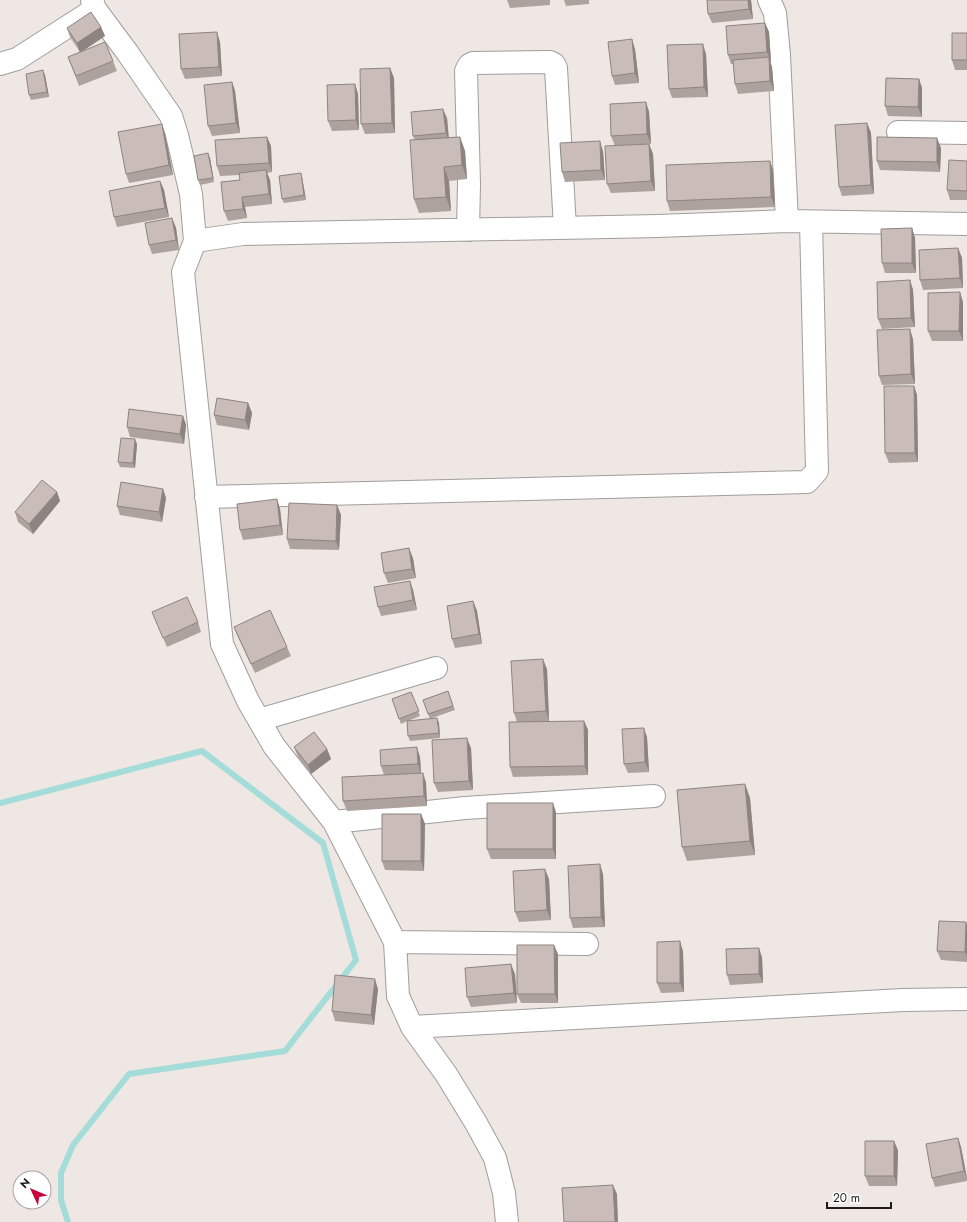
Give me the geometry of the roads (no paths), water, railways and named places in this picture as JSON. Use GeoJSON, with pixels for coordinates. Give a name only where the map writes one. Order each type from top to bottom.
{"type":"FeatureCollection","features":[{"type":"Feature","properties":{"kind":"street"},"geometry":{"type":"LineString","coordinates":[[769,0],[775,12],[779,55],[787,221]]}},
{"type":"Feature","properties":{"kind":"street"},"geometry":{"type":"LineString","coordinates":[[0,64],[17,59],[94,5],[171,116],[191,194],[195,241],[183,272],[222,644],[248,701],[274,746],[334,822],[395,942],[398,996],[412,1027],[446,1074],[476,1123],[495,1158],[504,1193],[507,1222]]}},
{"type":"Feature","properties":{"kind":"street"},"geometry":{"type":"LineString","coordinates":[[468,230],[469,184],[466,71],[468,65],[473,63],[550,62],[554,64],[556,68],[565,228]]}},
{"type":"Feature","properties":{"kind":"street"},"geometry":{"type":"LineString","coordinates":[[898,132],[967,133]]}},
{"type":"Feature","properties":{"kind":"street"},"geometry":{"type":"LineString","coordinates":[[195,241],[243,234],[565,228],[787,221],[967,224]]}},
{"type":"Feature","properties":{"kind":"street"},"geometry":{"type":"LineString","coordinates":[[206,496],[807,482],[817,471],[811,222]]}},
{"type":"Feature","properties":{"kind":"street"},"geometry":{"type":"LineString","coordinates":[[259,720],[436,668]]}},
{"type":"Feature","properties":{"kind":"street"},"geometry":{"type":"LineString","coordinates":[[334,822],[465,808],[654,796]]}},
{"type":"Feature","properties":{"kind":"street"},"geometry":{"type":"LineString","coordinates":[[395,942],[586,944]]}},
{"type":"Feature","properties":{"kind":"street"},"geometry":{"type":"LineString","coordinates":[[412,1027],[903,1000],[967,1000]]}},
{"type":"Feature","properties":{"kind":"waterway"},"geometry":{"type":"LineString","coordinates":[[0,803],[202,751],[323,843],[356,960],[285,1051],[129,1074],[73,1145],[61,1173],[61,1200],[68,1222]]}}]}
